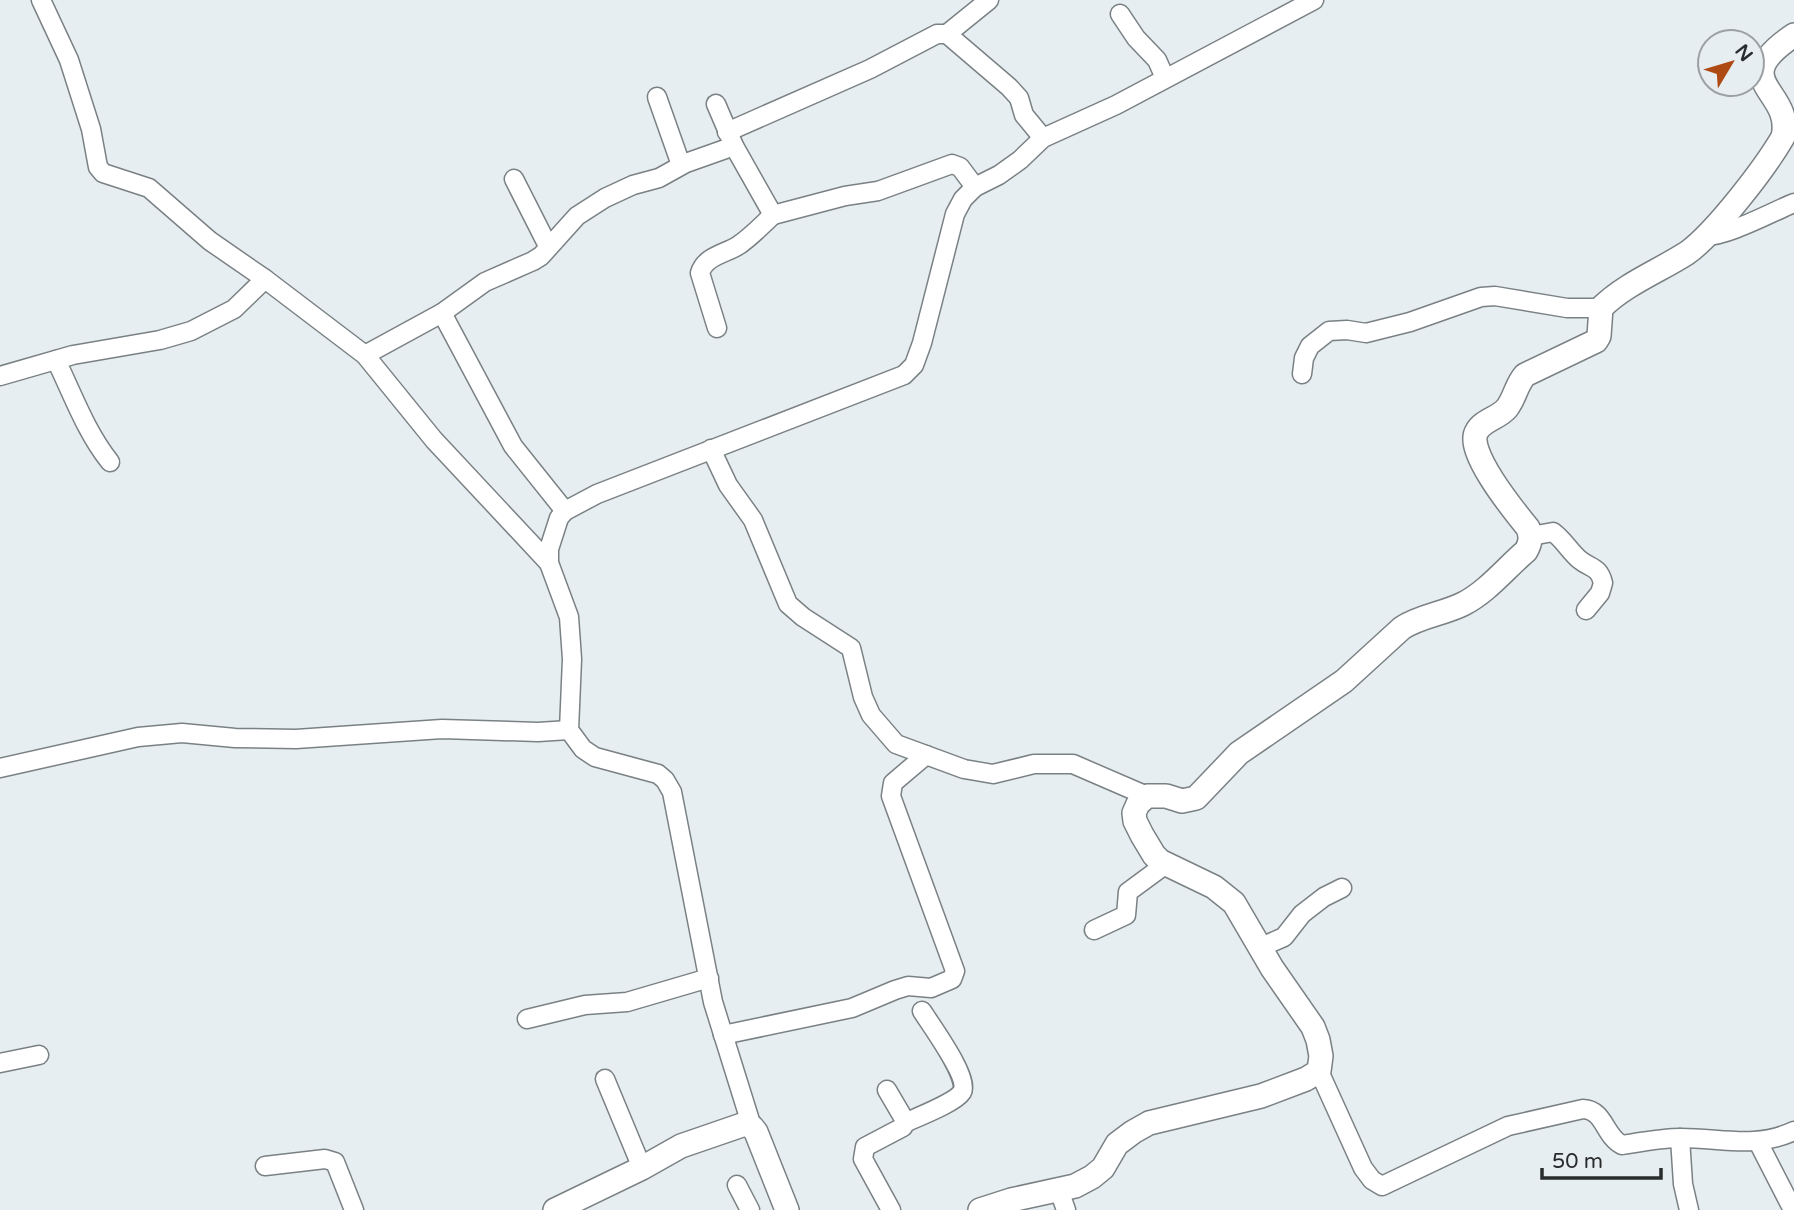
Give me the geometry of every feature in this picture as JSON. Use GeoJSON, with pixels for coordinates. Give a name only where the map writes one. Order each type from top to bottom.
{"type":"FeatureCollection","features":[{"type":"Feature","properties":{"kind":"street"},"geometry":{"type":"LineString","coordinates":[[41,0],[69,60],[91,129],[98,167],[103,173],[149,188],[210,241],[365,355],[434,440],[549,563]]}},
{"type":"Feature","properties":{"kind":"street"},"geometry":{"type":"LineString","coordinates":[[365,355],[442,313],[485,282],[541,256],[578,216],[605,198],[659,178],[937,34],[947,34],[989,0]]}},
{"type":"Feature","properties":{"kind":"street"},"geometry":{"type":"LineString","coordinates":[[787,1210],[752,1127],[723,1035],[672,792],[658,774],[595,757],[583,749],[569,730],[572,659],[569,617],[549,563],[549,549],[559,518],[565,511],[597,494],[904,375],[914,365],[922,343],[956,214],[963,200],[975,187],[1020,160],[1043,138],[1116,105],[1314,0]]}},
{"type":"Feature","properties":{"kind":"street"},"geometry":{"type":"LineString","coordinates":[[1120,14],[1136,38],[1157,60],[1166,78]]}},
{"type":"Feature","properties":{"kind":"street"},"geometry":{"type":"LineString","coordinates":[[947,34],[1009,87],[1018,98],[1024,115],[1043,138]]}},
{"type":"Feature","properties":{"kind":"street"},"geometry":{"type":"LineString","coordinates":[[1303,374],[1304,358],[1310,346],[1329,331],[1366,333],[1410,322],[1481,297],[1494,296],[1567,308],[1601,308],[1689,251],[1761,169],[1788,128],[1788,109],[1765,73],[1765,63],[1782,44],[1794,36]]}},
{"type":"Feature","properties":{"kind":"street"},"geometry":{"type":"LineString","coordinates":[[657,97],[681,165]]}},
{"type":"Feature","properties":{"kind":"street"},"geometry":{"type":"LineString","coordinates":[[716,104],[731,139],[773,215]]}},
{"type":"Feature","properties":{"kind":"street"},"geometry":{"type":"LineString","coordinates":[[717,328],[700,273],[702,266],[738,245],[773,215],[845,196],[878,191],[952,164],[960,167],[975,187]]}},
{"type":"Feature","properties":{"kind":"street"},"geometry":{"type":"LineString","coordinates":[[514,178],[548,246]]}},
{"type":"Feature","properties":{"kind":"street"},"geometry":{"type":"LineString","coordinates":[[1704,236],[1711,237],[1726,232],[1794,202]]}},
{"type":"Feature","properties":{"kind":"street"},"geometry":{"type":"LineString","coordinates":[[0,376],[56,360],[160,340],[191,331],[234,309],[265,279]]}},
{"type":"Feature","properties":{"kind":"street"},"geometry":{"type":"LineString","coordinates":[[711,449],[759,534],[788,604],[803,617],[847,643],[853,654],[863,698],[871,715],[896,744],[964,769],[993,774],[1034,764],[1073,764],[1147,796],[1190,801],[1196,798],[1238,753],[1344,681],[1402,628],[1411,622],[1453,608],[1479,594],[1526,551],[1531,536],[1528,528],[1488,473],[1479,455],[1475,434],[1478,428],[1506,409],[1525,375],[1596,341],[1600,336],[1601,308]]}},
{"type":"Feature","properties":{"kind":"street"},"geometry":{"type":"LineString","coordinates":[[442,313],[513,446],[565,511]]}},
{"type":"Feature","properties":{"kind":"street"},"geometry":{"type":"LineString","coordinates":[[56,360],[86,425],[110,462]]}},
{"type":"Feature","properties":{"kind":"street"},"geometry":{"type":"LineString","coordinates":[[1531,536],[1553,532],[1582,563],[1591,565],[1597,571],[1603,583],[1600,593],[1587,610]]}},
{"type":"Feature","properties":{"kind":"street"},"geometry":{"type":"LineString","coordinates":[[0,768],[138,737],[181,733],[235,738],[296,739],[442,729],[527,732],[569,730]]}},
{"type":"Feature","properties":{"kind":"street"},"geometry":{"type":"LineString","coordinates":[[723,1035],[852,1008],[908,986],[930,988],[952,979],[955,971],[891,796],[893,783],[926,755]]}},
{"type":"Feature","properties":{"kind":"street"},"geometry":{"type":"LineString","coordinates":[[1147,796],[1138,804],[1134,813],[1135,821],[1154,855],[1166,864],[1199,878],[1225,894],[1244,919],[1272,968],[1313,1027],[1321,1056],[1319,1071],[1363,1168],[1372,1180],[1382,1186],[1507,1126],[1583,1109],[1591,1109],[1598,1114],[1612,1137],[1622,1145],[1680,1138],[1758,1142],[1777,1139],[1794,1131]]}},
{"type":"Feature","properties":{"kind":"street"},"geometry":{"type":"LineString","coordinates":[[1094,930],[1126,915],[1128,892],[1166,864]]}},
{"type":"Feature","properties":{"kind":"street"},"geometry":{"type":"LineString","coordinates":[[1261,947],[1284,937],[1302,914],[1324,897],[1342,888]]}},
{"type":"Feature","properties":{"kind":"street"},"geometry":{"type":"LineString","coordinates":[[527,1019],[585,1005],[626,1002],[709,978]]}},
{"type":"Feature","properties":{"kind":"street"},"geometry":{"type":"LineString","coordinates":[[891,1210],[863,1158],[865,1147],[903,1127],[905,1123],[953,1100],[963,1088],[958,1068],[922,1011]]}},
{"type":"Feature","properties":{"kind":"street"},"geometry":{"type":"LineString","coordinates":[[0,1063],[39,1055]]}},
{"type":"Feature","properties":{"kind":"street"},"geometry":{"type":"LineString","coordinates":[[980,1210],[1011,1200],[1063,1200],[1074,1186],[1093,1177],[1103,1168],[1117,1144],[1149,1123],[1261,1096],[1306,1079],[1319,1071]]}},
{"type":"Feature","properties":{"kind":"street"},"geometry":{"type":"LineString","coordinates":[[605,1079],[642,1168]]}},
{"type":"Feature","properties":{"kind":"street"},"geometry":{"type":"LineString","coordinates":[[887,1090],[905,1123]]}},
{"type":"Feature","properties":{"kind":"street"},"geometry":{"type":"LineString","coordinates":[[555,1210],[681,1146],[745,1124],[752,1127]]}},
{"type":"Feature","properties":{"kind":"street"},"geometry":{"type":"LineString","coordinates":[[1680,1138],[1683,1184],[1689,1210]]}},
{"type":"Feature","properties":{"kind":"street"},"geometry":{"type":"LineString","coordinates":[[1758,1142],[1793,1210]]}},
{"type":"Feature","properties":{"kind":"street"},"geometry":{"type":"LineString","coordinates":[[265,1166],[325,1158],[335,1162],[354,1210]]}},
{"type":"Feature","properties":{"kind":"street"},"geometry":{"type":"LineString","coordinates":[[737,1185],[750,1210]]}}]}
